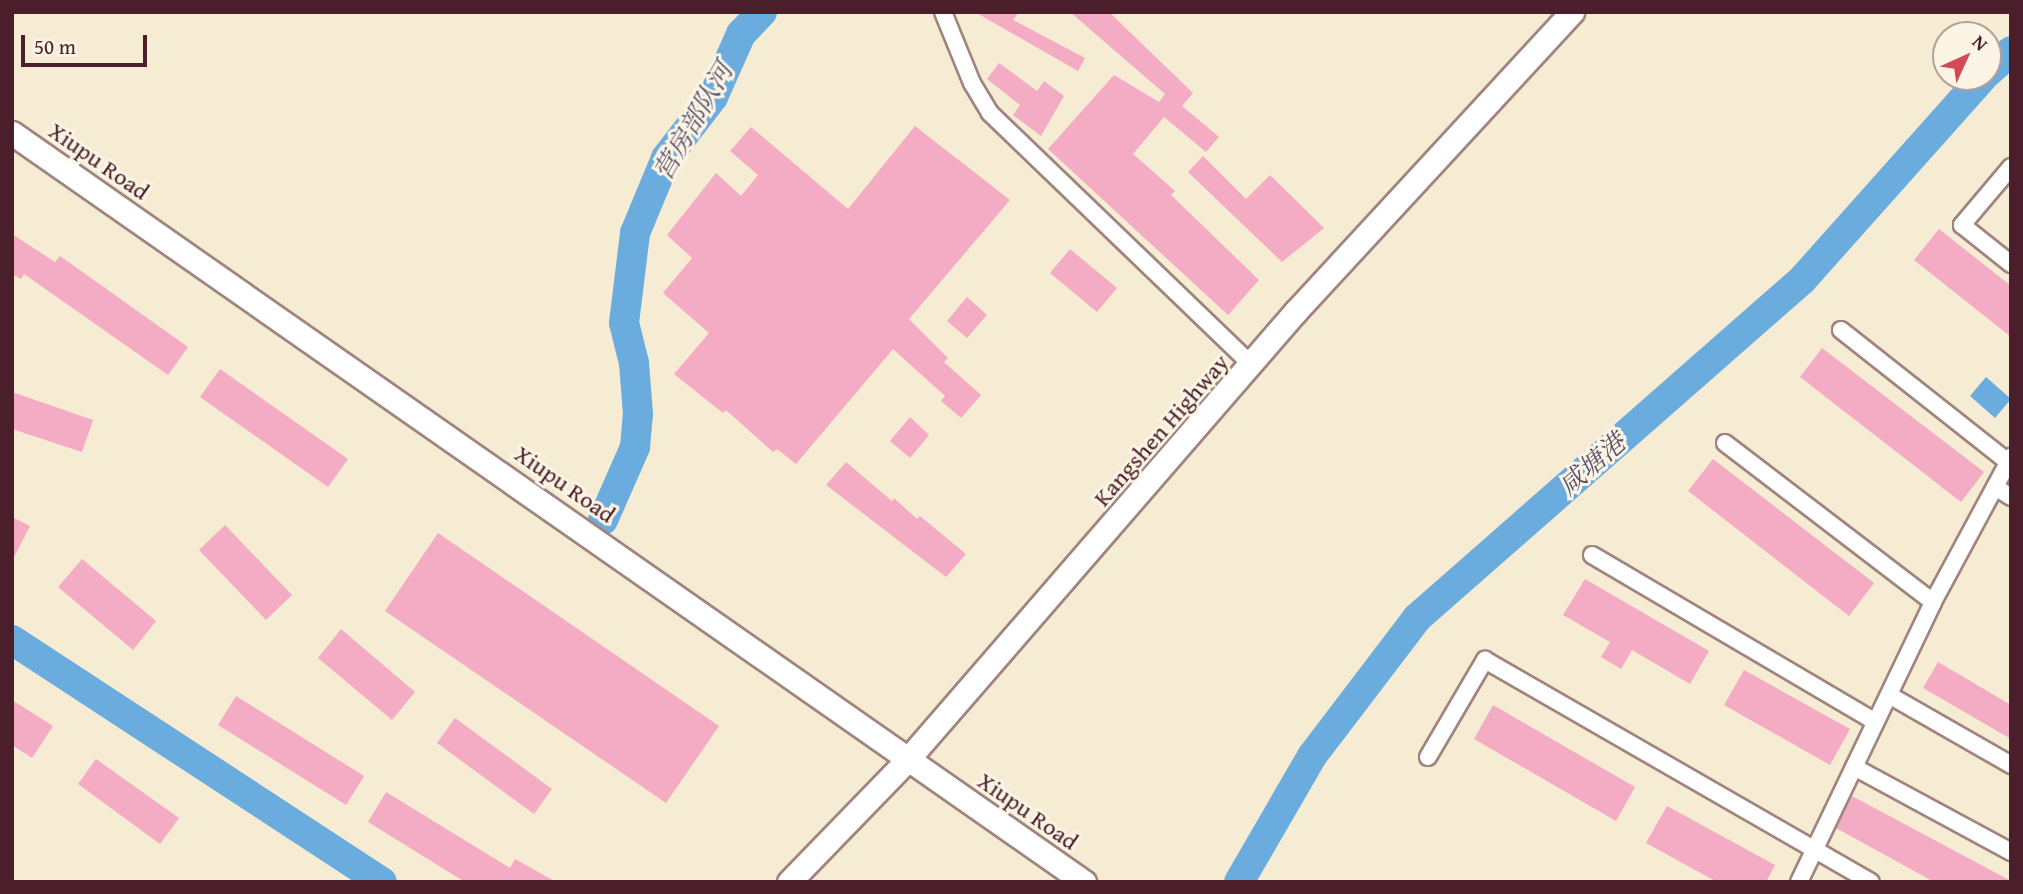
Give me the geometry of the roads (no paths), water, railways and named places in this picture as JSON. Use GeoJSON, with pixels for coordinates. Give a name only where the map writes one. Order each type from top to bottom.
{"type":"FeatureCollection","features":[{"type":"Feature","properties":{"kind":"main road","name":"Kangshen Highway"},"geometry":{"type":"LineString","coordinates":[[789,882],[908,759],[1296,311],[1572,12]]}},
{"type":"Feature","properties":{"kind":"main road","name":"Xiupu Road"},"geometry":{"type":"LineString","coordinates":[[12,133],[1084,882]]}},
{"type":"Feature","properties":{"kind":"street"},"geometry":{"type":"LineString","coordinates":[[943,12],[972,82],[990,113],[1252,365]]}},
{"type":"Feature","properties":{"kind":"street"},"geometry":{"type":"LineString","coordinates":[[2011,167],[1962,225],[2011,264]]}},
{"type":"Feature","properties":{"kind":"street"},"geometry":{"type":"LineString","coordinates":[[1799,882],[1933,602],[2009,460],[1841,330]]}},
{"type":"Feature","properties":{"kind":"street"},"geometry":{"type":"LineString","coordinates":[[1725,443],[1933,602]]}},
{"type":"Feature","properties":{"kind":"street"},"geometry":{"type":"LineString","coordinates":[[1995,488],[2011,497]]}},
{"type":"Feature","properties":{"kind":"street"},"geometry":{"type":"LineString","coordinates":[[1592,555],[1875,722]]}},
{"type":"Feature","properties":{"kind":"street"},"geometry":{"type":"LineString","coordinates":[[1428,757],[1485,660],[1871,882]]}},
{"type":"Feature","properties":{"kind":"street"},"geometry":{"type":"LineString","coordinates":[[1889,695],[2011,765]]}},
{"type":"Feature","properties":{"kind":"street"},"geometry":{"type":"LineString","coordinates":[[1854,767],[2011,852]]}},
{"type":"Feature","properties":{"kind":"water"},"geometry":{"type":"Polygon","coordinates":[[[1986,377],[2011,399],[1995,418],[1970,396],[1986,377]]]}},
{"type":"Feature","properties":{"kind":"waterway","name":"营房部队河"},"geometry":{"type":"LineString","coordinates":[[603,520],[635,447],[638,414],[634,363],[624,323],[635,233],[666,158],[713,97],[741,34],[762,12]]}},
{"type":"Feature","properties":{"kind":"waterway","name":"咸塘港"},"geometry":{"type":"LineString","coordinates":[[2002,59],[2011,51]]}},
{"type":"Feature","properties":{"kind":"waterway","name":"咸塘港"},"geometry":{"type":"LineString","coordinates":[[1239,882],[1312,756],[1417,618],[1802,280],[1971,91]]}},
{"type":"Feature","properties":{"kind":"waterway"},"geometry":{"type":"LineString","coordinates":[[12,640],[382,882]]}}]}
